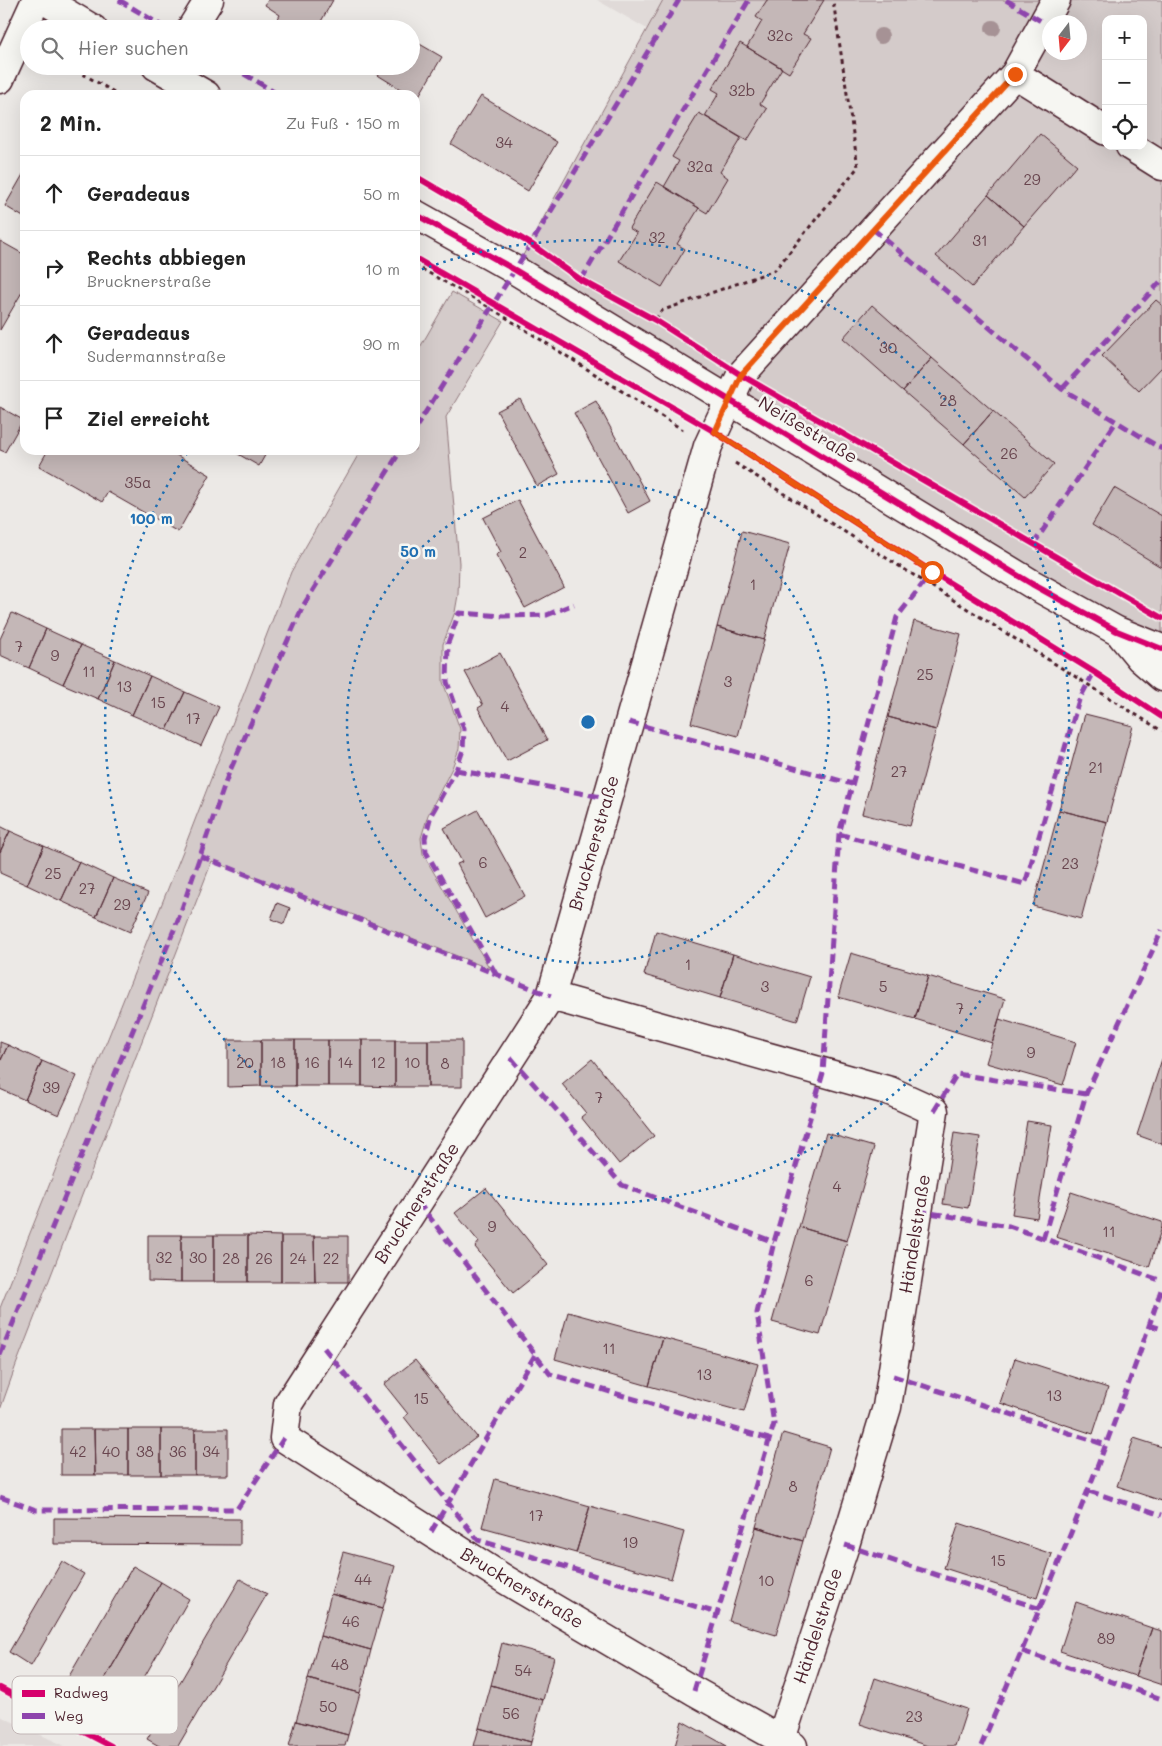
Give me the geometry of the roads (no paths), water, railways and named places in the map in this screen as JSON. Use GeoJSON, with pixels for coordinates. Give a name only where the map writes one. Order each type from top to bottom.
{"type":"FeatureCollection","features":[{"type":"Feature","properties":{"kind":"street"},"geometry":{"type":"LineString","coordinates":[[27,20],[36,0]]}},
{"type":"Feature","properties":{"kind":"street"},"geometry":{"type":"LineString","coordinates":[[44,0],[77,20]]}},
{"type":"Feature","properties":{"kind":"street"},"geometry":{"type":"LineString","coordinates":[[197,20],[209,0]]}},
{"type":"Feature","properties":{"kind":"street","name":"Brucknerstraße"},"geometry":{"type":"LineString","coordinates":[[787,1743],[694,1691],[506,1580],[284,1438],[288,1404],[551,996],[708,446],[741,375],[1015,74],[1056,0]]}},
{"type":"Feature","properties":{"kind":"street"},"geometry":{"type":"LineString","coordinates":[[0,79],[20,35]]}},
{"type":"Feature","properties":{"kind":"street"},"geometry":{"type":"LineString","coordinates":[[1015,74],[1102,128]]}},
{"type":"Feature","properties":{"kind":"street"},"geometry":{"type":"LineString","coordinates":[[173,75],[198,90]]}},
{"type":"Feature","properties":{"kind":"street"},"geometry":{"type":"LineString","coordinates":[[1136,150],[1162,166]]}},
{"type":"Feature","properties":{"kind":"street","name":"Neißestraße"},"geometry":{"type":"LineString","coordinates":[[420,217],[522,275],[1032,584],[1117,632],[1162,649]]}},
{"type":"Feature","properties":{"kind":"street","name":"Neißestraße"},"geometry":{"type":"LineString","coordinates":[[1117,632],[1140,658],[1162,677]]}},
{"type":"Feature","properties":{"kind":"street","name":"Händelstraße"},"geometry":{"type":"LineString","coordinates":[[551,996],[890,1091],[934,1111],[887,1407],[787,1743]]}}]}
